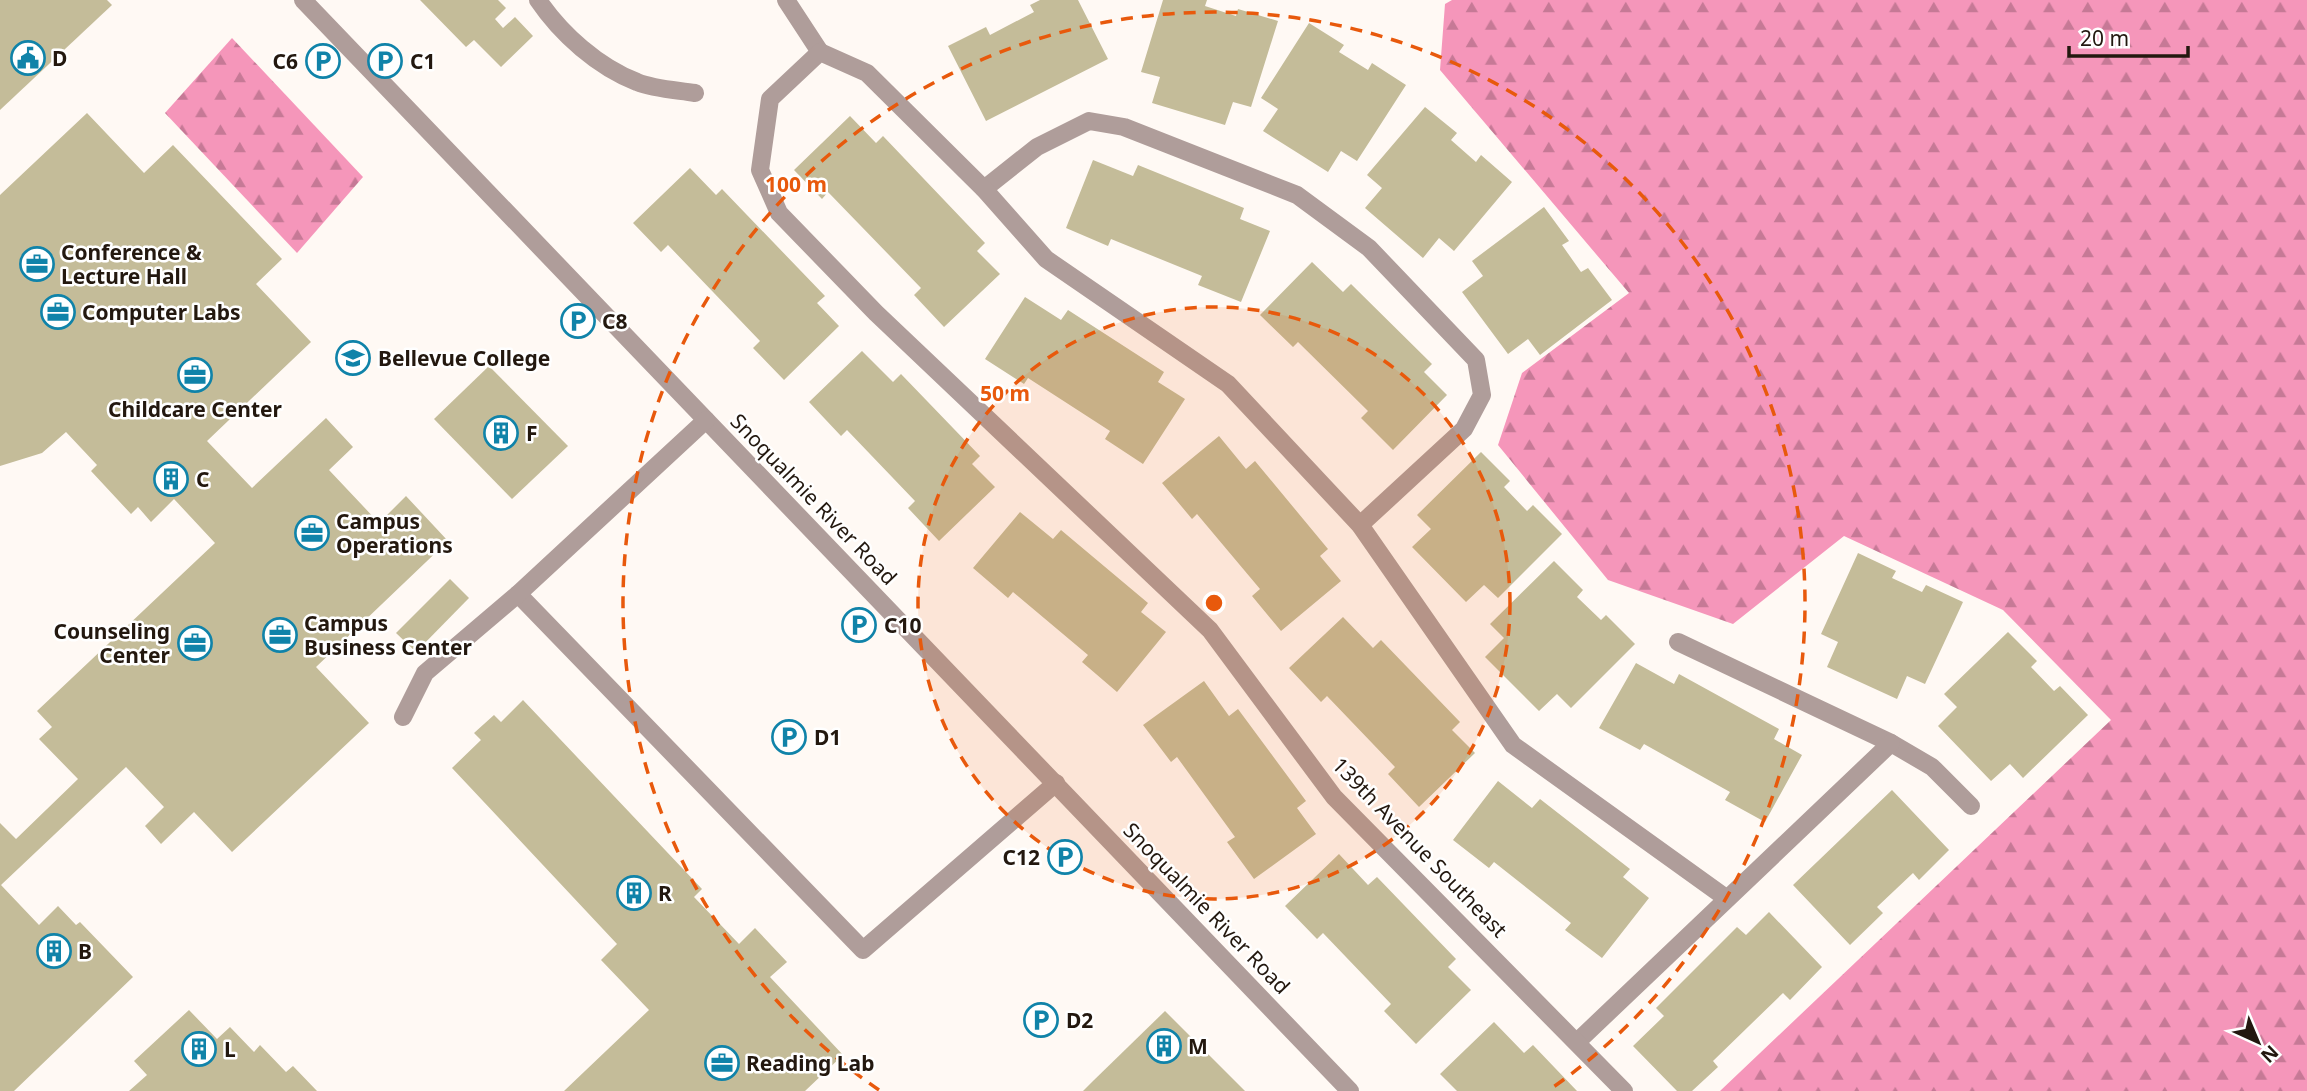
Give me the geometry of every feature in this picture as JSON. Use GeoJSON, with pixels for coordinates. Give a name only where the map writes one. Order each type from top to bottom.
{"type":"FeatureCollection","features":[{"type":"Feature","properties":{"kind":"street","name":"Snoqualmie River Road"},"geometry":{"type":"LineString","coordinates":[[303,0],[1350,1091]]}},
{"type":"Feature","properties":{"kind":"street"},"geometry":{"type":"LineString","coordinates":[[538,0],[583,48],[611,70],[639,83],[695,93]]}},
{"type":"Feature","properties":{"kind":"street"},"geometry":{"type":"LineString","coordinates":[[786,0],[820,52],[867,73],[984,189],[1046,259],[1228,384],[1360,525],[1513,745],[1726,898]]}},
{"type":"Feature","properties":{"kind":"street","name":"139th Avenue Southeast"},"geometry":{"type":"LineString","coordinates":[[820,52],[770,100],[760,170],[779,213],[877,313],[1210,630],[1334,797],[1624,1091]]}},
{"type":"Feature","properties":{"kind":"street"},"geometry":{"type":"LineString","coordinates":[[984,189],[1037,147],[1089,121],[1124,127],[1297,195],[1368,248],[1476,360],[1482,395],[1464,429],[1360,525]]}},
{"type":"Feature","properties":{"kind":"street"},"geometry":{"type":"LineString","coordinates":[[403,717],[425,673],[518,594],[706,420]]}},
{"type":"Feature","properties":{"kind":"street"},"geometry":{"type":"LineString","coordinates":[[518,594],[863,950],[1056,783]]}},
{"type":"Feature","properties":{"kind":"street"},"geometry":{"type":"LineString","coordinates":[[1678,642],[1891,743],[1932,767],[1971,806]]}},
{"type":"Feature","properties":{"kind":"street"},"geometry":{"type":"LineString","coordinates":[[1577,1042],[1891,743]]}},
{"type":"Feature","properties":{"kind":"green space"},"geometry":{"type":"Polygon","coordinates":[[[1452,0],[2307,0],[2307,1091],[1720,1091],[2111,720],[2003,610],[1844,536],[1733,624],[1608,580],[1498,445],[1522,373],[1629,293],[1440,70],[1445,4],[1452,0]]]}},
{"type":"Feature","properties":{"kind":"green space"},"geometry":{"type":"Polygon","coordinates":[[[232,38],[363,177],[297,253],[165,113],[232,38]]]}},
{"type":"Feature","properties":{"kind":"building","name":"D"},"geometry":{"type":"Polygon","coordinates":[[[0,0],[107,0],[112,5],[0,110],[0,0]]]}},
{"type":"Feature","properties":{"kind":"building"},"geometry":{"type":"Polygon","coordinates":[[[420,0],[498,0],[506,8],[495,19],[503,28],[515,17],[533,36],[501,67],[474,40],[466,47],[420,0]]]}},
{"type":"Feature","properties":{"kind":"building"},"geometry":{"type":"Polygon","coordinates":[[[1040,0],[1078,0],[1108,59],[986,121],[948,46],[986,27],[990,35],[1034,12],[1030,5],[1040,0]]]}},
{"type":"Feature","properties":{"kind":"building"},"geometry":{"type":"Polygon","coordinates":[[[1163,0],[1207,0],[1205,6],[1236,16],[1238,9],[1278,21],[1251,107],[1233,102],[1225,125],[1152,103],[1160,77],[1141,72],[1163,0]]]}},
{"type":"Feature","properties":{"kind":"building"},"geometry":{"type":"Polygon","coordinates":[[[1309,23],[1344,45],[1339,52],[1368,70],[1372,63],[1406,85],[1357,161],[1341,151],[1328,172],[1263,131],[1278,109],[1261,98],[1309,23]]]}},
{"type":"Feature","properties":{"kind":"building"},"geometry":{"type":"Polygon","coordinates":[[[1425,107],[1457,133],[1451,140],[1476,162],[1481,155],[1512,182],[1454,251],[1439,238],[1423,258],[1365,208],[1382,188],[1367,175],[1425,107]]]}},
{"type":"Feature","properties":{"kind":"building","name":"C"},"geometry":{"type":"Polygon","coordinates":[[[87,113],[144,173],[173,145],[282,259],[256,284],[311,342],[207,441],[252,488],[326,418],[353,447],[329,470],[379,523],[406,496],[448,541],[316,667],[369,723],[232,852],[194,812],[161,844],[145,826],[164,807],[126,767],[1,885],[39,925],[58,906],[76,925],[80,922],[133,977],[14,1091],[0,1091],[0,823],[16,839],[78,779],[39,739],[52,727],[37,711],[215,543],[174,499],[151,522],[138,507],[131,514],[91,471],[97,465],[66,432],[42,453],[0,466],[0,195],[87,113]]]}},
{"type":"Feature","properties":{"kind":"building"},"geometry":{"type":"Polygon","coordinates":[[[850,116],[876,143],[883,136],[985,243],[977,251],[1000,274],[944,327],[914,295],[921,288],[828,192],[822,199],[794,170],[850,116]]]}},
{"type":"Feature","properties":{"kind":"building"},"geometry":{"type":"Polygon","coordinates":[[[1093,160],[1133,176],[1138,165],[1244,208],[1240,219],[1270,231],[1241,302],[1198,285],[1202,276],[1111,239],[1108,246],[1066,228],[1093,160]]]}},
{"type":"Feature","properties":{"kind":"building"},"geometry":{"type":"Polygon","coordinates":[[[690,168],[716,195],[722,189],[825,296],[817,303],[839,326],[784,380],[753,348],[760,341],[668,245],[661,252],[633,223],[690,168]]]}},
{"type":"Feature","properties":{"kind":"building"},"geometry":{"type":"Polygon","coordinates":[[[1544,207],[1569,241],[1562,245],[1581,272],[1588,268],[1612,300],[1540,355],[1528,339],[1508,354],[1462,292],[1483,276],[1472,261],[1544,207]]]}},
{"type":"Feature","properties":{"kind":"building"},"geometry":{"type":"Polygon","coordinates":[[[1312,262],[1343,292],[1351,284],[1432,364],[1424,372],[1447,395],[1393,450],[1361,418],[1368,411],[1298,342],[1293,347],[1260,315],[1312,262]]]}},
{"type":"Feature","properties":{"kind":"building"},"geometry":{"type":"Polygon","coordinates":[[[1025,297],[1061,320],[1068,310],[1164,372],[1158,382],[1185,399],[1143,464],[1105,439],[1110,431],[1028,378],[1024,384],[985,359],[1025,297]]]}},
{"type":"Feature","properties":{"kind":"building"},"geometry":{"type":"Polygon","coordinates":[[[862,351],[893,382],[901,374],[980,456],[972,464],[995,487],[939,541],[908,508],[915,501],[847,430],[841,436],[809,402],[862,351]]]}},
{"type":"Feature","properties":{"kind":"building","name":"F"},"geometry":{"type":"Polygon","coordinates":[[[489,366],[568,446],[512,499],[434,419],[489,366]]]}},
{"type":"Feature","properties":{"kind":"building"},"geometry":{"type":"Polygon","coordinates":[[[1219,436],[1246,469],[1255,461],[1328,549],[1320,556],[1341,581],[1281,631],[1252,596],[1260,589],[1197,514],[1192,519],[1162,483],[1219,436]]]}},
{"type":"Feature","properties":{"kind":"building"},"geometry":{"type":"Polygon","coordinates":[[[1481,452],[1510,481],[1504,487],[1527,511],[1533,505],[1562,534],[1498,598],[1484,585],[1466,602],[1412,547],[1431,529],[1417,515],[1481,452]]]}},
{"type":"Feature","properties":{"kind":"building"},"geometry":{"type":"Polygon","coordinates":[[[1020,512],[1053,539],[1061,530],[1148,603],[1141,612],[1166,632],[1117,692],[1082,662],[1088,655],[1013,592],[1008,598],[973,568],[1020,512]]]}},
{"type":"Feature","properties":{"kind":"building"},"geometry":{"type":"Polygon","coordinates":[[[1858,553],[1896,571],[1892,578],[1922,592],[1926,585],[1963,602],[1925,684],[1907,676],[1897,699],[1827,667],[1838,642],[1821,634],[1858,553]]]}},
{"type":"Feature","properties":{"kind":"building"},"geometry":{"type":"Polygon","coordinates":[[[1554,561],[1583,590],[1577,597],[1601,620],[1606,615],[1635,644],[1571,708],[1557,694],[1539,711],[1485,657],[1504,638],[1490,624],[1554,561]]]}},
{"type":"Feature","properties":{"kind":"building"},"geometry":{"type":"Polygon","coordinates":[[[450,579],[469,598],[416,652],[396,633],[450,579]]]}},
{"type":"Feature","properties":{"kind":"building"},"geometry":{"type":"Polygon","coordinates":[[[1343,617],[1373,648],[1381,640],[1460,722],[1452,730],[1475,753],[1419,807],[1388,774],[1395,767],[1327,696],[1321,702],[1289,668],[1343,617]]]}},
{"type":"Feature","properties":{"kind":"building"},"geometry":{"type":"Polygon","coordinates":[[[2008,632],[2037,661],[2031,667],[2054,691],[2060,686],[2088,715],[2023,778],[2010,764],[1991,781],[1938,726],[1957,707],[1944,694],[2008,632]]]}},
{"type":"Feature","properties":{"kind":"building"},"geometry":{"type":"Polygon","coordinates":[[[1636,663],[1674,684],[1679,674],[1779,729],[1774,739],[1802,755],[1765,822],[1725,800],[1730,792],[1644,744],[1640,750],[1599,728],[1636,663]]]}},
{"type":"Feature","properties":{"kind":"building"},"geometry":{"type":"Polygon","coordinates":[[[1204,681],[1229,716],[1238,709],[1306,801],[1297,808],[1316,834],[1254,879],[1227,842],[1235,837],[1177,757],[1171,762],[1143,725],[1204,681]]]}},
{"type":"Feature","properties":{"kind":"building","name":"R"},"geometry":{"type":"Polygon","coordinates":[[[523,700],[702,889],[694,897],[739,944],[755,928],[787,962],[770,977],[843,1055],[805,1091],[564,1091],[649,1010],[601,960],[617,944],[452,768],[481,740],[474,733],[494,715],[501,722],[523,700]]]}},
{"type":"Feature","properties":{"kind":"building"},"geometry":{"type":"Polygon","coordinates":[[[1498,781],[1532,808],[1540,799],[1630,869],[1623,877],[1649,898],[1602,958],[1565,930],[1571,923],[1494,862],[1489,868],[1453,840],[1498,781]]]}},
{"type":"Feature","properties":{"kind":"building"},"geometry":{"type":"Polygon","coordinates":[[[1892,790],[1949,850],[1919,880],[1913,873],[1877,907],[1883,913],[1850,945],[1793,885],[1892,790]]]}},
{"type":"Feature","properties":{"kind":"building"},"geometry":{"type":"Polygon","coordinates":[[[1339,854],[1368,885],[1377,877],[1456,959],[1448,967],[1471,990],[1416,1044],[1384,1011],[1391,1004],[1323,933],[1317,939],[1285,906],[1339,854]]]}},
{"type":"Feature","properties":{"kind":"building"},"geometry":{"type":"Polygon","coordinates":[[[1769,912],[1822,967],[1790,1000],[1783,993],[1713,1061],[1718,1067],[1692,1091],[1677,1091],[1633,1046],[1664,1016],[1656,1008],[1737,927],[1746,935],[1769,912]]]}},
{"type":"Feature","properties":{"kind":"building","name":"L"},"geometry":{"type":"Polygon","coordinates":[[[189,1010],[217,1039],[230,1027],[254,1052],[260,1045],[286,1072],[293,1066],[317,1091],[129,1091],[147,1075],[134,1061],[189,1010]]]}},
{"type":"Feature","properties":{"kind":"building","name":"M"},"geometry":{"type":"Polygon","coordinates":[[[1165,1011],[1245,1091],[1083,1091],[1092,1082],[1165,1011]]]}},
{"type":"Feature","properties":{"kind":"building"},"geometry":{"type":"Polygon","coordinates":[[[1494,1022],[1524,1053],[1533,1045],[1577,1091],[1457,1091],[1440,1074],[1494,1022]]]}},
{"type":"Feature","properties":{"kind":"place","name":"D"},"geometry":{"type":"Point","coordinates":[28,58]}},
{"type":"Feature","properties":{"kind":"place","name":"C6"},"geometry":{"type":"Point","coordinates":[323,61]}},
{"type":"Feature","properties":{"kind":"place","name":"C1"},"geometry":{"type":"Point","coordinates":[385,61]}},
{"type":"Feature","properties":{"kind":"place","name":"Conference & Lecture Hall"},"geometry":{"type":"Point","coordinates":[37,264]}},
{"type":"Feature","properties":{"kind":"place","name":"Computer Labs"},"geometry":{"type":"Point","coordinates":[58,312]}},
{"type":"Feature","properties":{"kind":"place","name":"C8"},"geometry":{"type":"Point","coordinates":[578,321]}},
{"type":"Feature","properties":{"kind":"place","name":"Bellevue College"},"geometry":{"type":"Point","coordinates":[353,358]}},
{"type":"Feature","properties":{"kind":"place","name":"Childcare Center"},"geometry":{"type":"Point","coordinates":[195,375]}},
{"type":"Feature","properties":{"kind":"place","name":"F"},"geometry":{"type":"Point","coordinates":[501,433]}},
{"type":"Feature","properties":{"kind":"place","name":"C"},"geometry":{"type":"Point","coordinates":[171,479]}},
{"type":"Feature","properties":{"kind":"place","name":"Campus Operations"},"geometry":{"type":"Point","coordinates":[312,533]}},
{"type":"Feature","properties":{"kind":"place","name":"C10"},"geometry":{"type":"Point","coordinates":[859,625]}},
{"type":"Feature","properties":{"kind":"place","name":"Campus Business Center"},"geometry":{"type":"Point","coordinates":[280,635]}},
{"type":"Feature","properties":{"kind":"place","name":"Counseling Center"},"geometry":{"type":"Point","coordinates":[195,643]}},
{"type":"Feature","properties":{"kind":"place","name":"D1"},"geometry":{"type":"Point","coordinates":[789,737]}},
{"type":"Feature","properties":{"kind":"place","name":"C12"},"geometry":{"type":"Point","coordinates":[1065,857]}},
{"type":"Feature","properties":{"kind":"place","name":"R"},"geometry":{"type":"Point","coordinates":[634,893]}},
{"type":"Feature","properties":{"kind":"place","name":"B"},"geometry":{"type":"Point","coordinates":[54,951]}},
{"type":"Feature","properties":{"kind":"place","name":"D2"},"geometry":{"type":"Point","coordinates":[1041,1020]}},
{"type":"Feature","properties":{"kind":"place","name":"M"},"geometry":{"type":"Point","coordinates":[1164,1046]}},
{"type":"Feature","properties":{"kind":"place","name":"L"},"geometry":{"type":"Point","coordinates":[199,1049]}},
{"type":"Feature","properties":{"kind":"place","name":"Reading Lab"},"geometry":{"type":"Point","coordinates":[722,1063]}}]}
